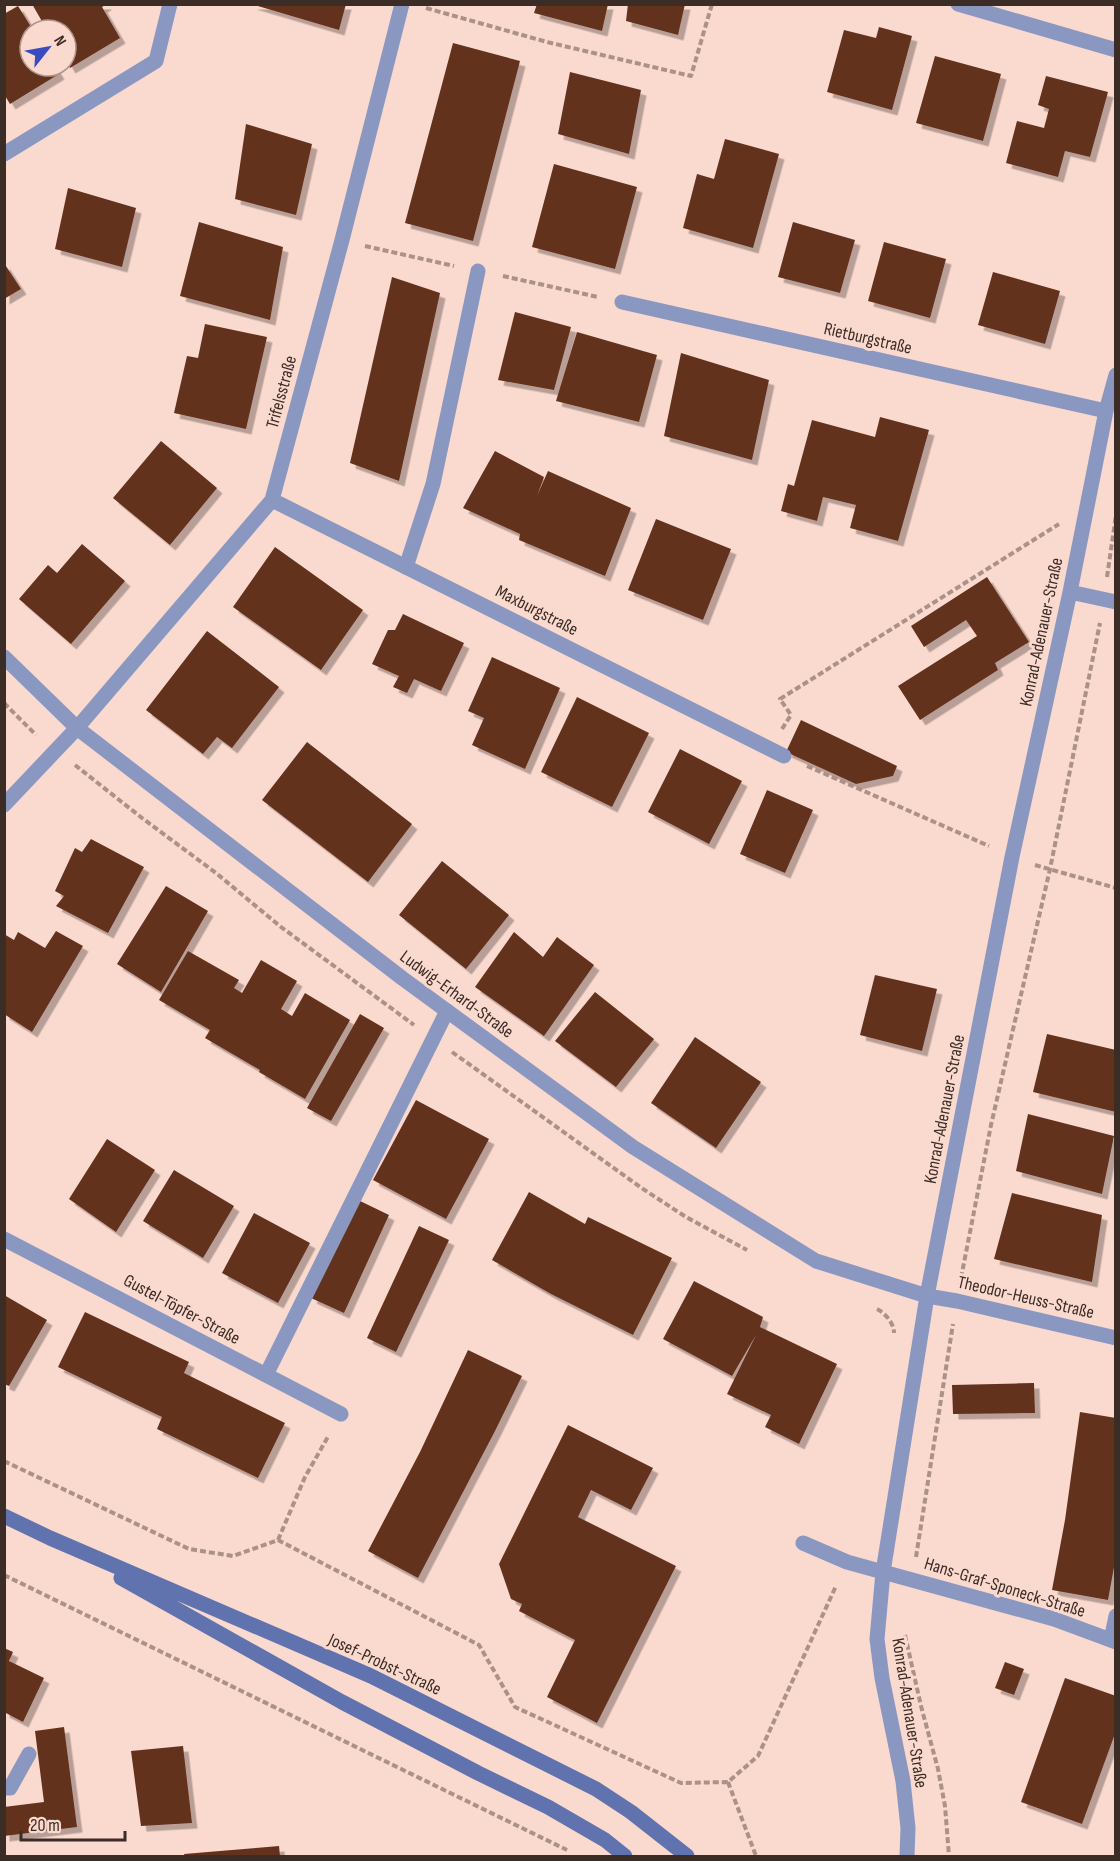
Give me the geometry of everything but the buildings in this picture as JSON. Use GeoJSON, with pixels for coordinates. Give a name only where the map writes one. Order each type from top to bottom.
{"type":"FeatureCollection","features":[{"type":"Feature","properties":{"kind":"main road","name":"Josef-Probst-Straße"},"geometry":{"type":"LineString","coordinates":[[4,1516],[381,1681],[596,1789],[631,1812],[687,1857]]}},
{"type":"Feature","properties":{"kind":"main road","name":"Josef-Probst-Straße"},"geometry":{"type":"LineString","coordinates":[[50,1538],[342,1702],[548,1807],[605,1840],[625,1857]]}},
{"type":"Feature","properties":{"kind":"street"},"geometry":{"type":"LineString","coordinates":[[4,154],[156,61],[170,4]]}},
{"type":"Feature","properties":{"kind":"street","name":"Trifelsstraße"},"geometry":{"type":"LineString","coordinates":[[4,805],[77,728],[272,500],[402,4]]}},
{"type":"Feature","properties":{"kind":"street"},"geometry":{"type":"LineString","coordinates":[[958,4],[1116,50]]}},
{"type":"Feature","properties":{"kind":"street"},"geometry":{"type":"LineString","coordinates":[[406,567],[433,484],[478,271]]}},
{"type":"Feature","properties":{"kind":"street","name":"Rietburgstraße"},"geometry":{"type":"LineString","coordinates":[[622,302],[1106,411]]}},
{"type":"Feature","properties":{"kind":"street","name":"Konrad-Adenauer-Straße"},"geometry":{"type":"LineString","coordinates":[[908,1857],[908,1828],[903,1781],[884,1690],[877,1639],[883,1572],[927,1296],[1012,857],[1070,592],[1106,411],[1116,375]]}},
{"type":"Feature","properties":{"kind":"street","name":"Maxburgstraße"},"geometry":{"type":"LineString","coordinates":[[272,500],[784,756]]}},
{"type":"Feature","properties":{"kind":"street"},"geometry":{"type":"LineString","coordinates":[[1070,592],[1110,600]]}},
{"type":"Feature","properties":{"kind":"street","name":"Ludwig-Erhard-Straße"},"geometry":{"type":"LineString","coordinates":[[4,657],[77,728],[393,971],[633,1147],[816,1261],[927,1296]]}},
{"type":"Feature","properties":{"kind":"street"},"geometry":{"type":"LineString","coordinates":[[266,1376],[447,1011]]}},
{"type":"Feature","properties":{"kind":"street","name":"Gustel-Töpfer-Straße"},"geometry":{"type":"LineString","coordinates":[[4,1239],[341,1414]]}},
{"type":"Feature","properties":{"kind":"street","name":"Theodor-Heuss-Straße"},"geometry":{"type":"LineString","coordinates":[[927,1296],[1116,1338]]}},
{"type":"Feature","properties":{"kind":"street","name":"Hans-Graf-Sponeck-Straße"},"geometry":{"type":"LineString","coordinates":[[803,1543],[847,1562],[1054,1619],[1113,1641]]}},
{"type":"Feature","properties":{"kind":"street"},"geometry":{"type":"LineString","coordinates":[[1113,1641],[1116,1616]]}},
{"type":"Feature","properties":{"kind":"street"},"geometry":{"type":"LineString","coordinates":[[4,1788],[10,1788],[29,1754]]}},
{"type":"Feature","properties":{"kind":"path"},"geometry":{"type":"LineString","coordinates":[[425,8],[547,42],[691,76],[712,4]]}},
{"type":"Feature","properties":{"kind":"path"},"geometry":{"type":"LineString","coordinates":[[780,699],[1087,506]]}},
{"type":"Feature","properties":{"kind":"path"},"geometry":{"type":"LineString","coordinates":[[912,1579],[957,1301],[992,1125],[1110,600],[1116,515]]}},
{"type":"Feature","properties":{"kind":"path"},"geometry":{"type":"LineString","coordinates":[[4,703],[27,728],[216,873],[281,927],[432,1038],[640,1187],[695,1222],[754,1254]]}},
{"type":"Feature","properties":{"kind":"path"},"geometry":{"type":"LineString","coordinates":[[784,756],[1012,857]]}},
{"type":"Feature","properties":{"kind":"path"},"geometry":{"type":"LineString","coordinates":[[1050,869],[1116,888]]}},
{"type":"Feature","properties":{"kind":"path"},"geometry":{"type":"LineString","coordinates":[[868,1304],[884,1313],[894,1329],[894,1338]]}},
{"type":"Feature","properties":{"kind":"path"},"geometry":{"type":"LineString","coordinates":[[278,1540],[305,1478],[341,1414]]}},
{"type":"Feature","properties":{"kind":"path"},"geometry":{"type":"LineString","coordinates":[[4,1461],[189,1549],[232,1556],[278,1540],[478,1645],[515,1707],[681,1783],[728,1782],[758,1756],[847,1562]]}},
{"type":"Feature","properties":{"kind":"path"},"geometry":{"type":"LineString","coordinates":[[4,1575],[569,1851]]}},
{"type":"Feature","properties":{"kind":"path"},"geometry":{"type":"LineString","coordinates":[[904,1633],[938,1769],[945,1806],[949,1857]]}},
{"type":"Feature","properties":{"kind":"path"},"geometry":{"type":"LineString","coordinates":[[728,1782],[756,1857]]}}]}
